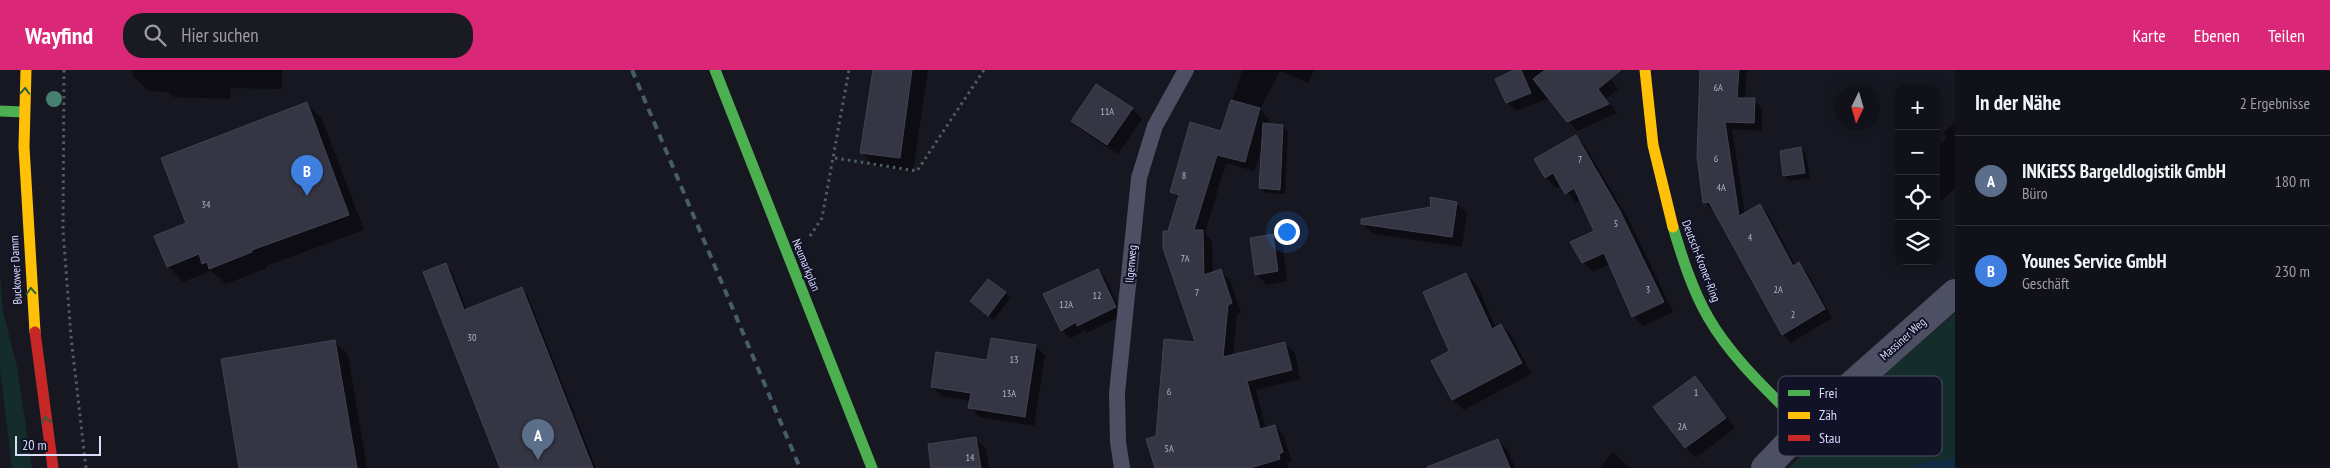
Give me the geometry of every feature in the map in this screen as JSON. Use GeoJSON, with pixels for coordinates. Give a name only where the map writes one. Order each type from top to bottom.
{"type":"FeatureCollection","features":[{"type":"Feature","properties":{"kind":"street","name":"Buckower Damm"},"geometry":{"type":"LineString","coordinates":[[26,70],[24,147],[32,311],[52,468]]}},
{"type":"Feature","properties":{"kind":"street","name":"Deutsch-Kroner-Ring"},"geometry":{"type":"LineString","coordinates":[[1645,70],[1650,128],[1661,183],[1682,255],[1700,302],[1724,341],[1778,401]]}},
{"type":"Feature","properties":{"kind":"street","name":"Neumarkplan"},"geometry":{"type":"LineString","coordinates":[[715,71],[872,468]]}},
{"type":"Feature","properties":{"kind":"street"},"geometry":{"type":"LineString","coordinates":[[0,111],[24,112]]}},
{"type":"Feature","properties":{"kind":"street","name":"Massiner Weg"},"geometry":{"type":"LineString","coordinates":[[1861,376],[1955,293]]}},
{"type":"Feature","properties":{"kind":"street","name":"Massiner Weg"},"geometry":{"type":"LineString","coordinates":[[1765,468],[1778,454]]}},
{"type":"Feature","properties":{"kind":"lane","name":"Ilgenweg"},"geometry":{"type":"LineString","coordinates":[[1122,468],[1118,442],[1117,393],[1140,178],[1155,126],[1186,70]]}},
{"type":"Feature","properties":{"kind":"path"},"geometry":{"type":"LineString","coordinates":[[64,70],[63,230],[71,337],[86,468]]}},
{"type":"Feature","properties":{"kind":"path"},"geometry":{"type":"LineString","coordinates":[[809,238],[822,218],[835,158],[849,70]]}},
{"type":"Feature","properties":{"kind":"path"},"geometry":{"type":"LineString","coordinates":[[835,158],[917,171],[984,70]]}},
{"type":"Feature","properties":{"kind":"green space"},"geometry":{"type":"Polygon","coordinates":[[[0,274],[3,311],[17,367],[32,468],[12,468],[0,369],[0,274]]]}},
{"type":"Feature","properties":{"kind":"green space"},"geometry":{"type":"Polygon","coordinates":[[[1955,313],[1955,468],[1789,468],[1801,456],[1942,456],[1942,376],[1882,376],[1955,313]]]}},
{"type":"Feature","properties":{"kind":"water"},"geometry":{"type":"Polygon","coordinates":[[[1955,458],[1955,468],[1912,468],[1915,464],[1955,458]]]}},
{"type":"Feature","properties":{"kind":"building"},"geometry":{"type":"Polygon","coordinates":[[[873,70],[912,70],[900,158],[860,153],[873,70]]]}},
{"type":"Feature","properties":{"kind":"building"},"geometry":{"type":"Polygon","coordinates":[[[1514,70],[1521,70],[1531,93],[1506,103],[1495,79],[1514,70]]]}},
{"type":"Feature","properties":{"kind":"building"},"geometry":{"type":"Polygon","coordinates":[[[1545,70],[1621,70],[1598,89],[1609,104],[1567,122],[1533,79],[1545,70]]]}},
{"type":"Feature","properties":{"kind":"building"},"geometry":{"type":"Polygon","coordinates":[[[1700,70],[1739,70],[1737,98],[1755,98],[1754,123],[1725,122],[1739,216],[1760,204],[1793,266],[1799,262],[1825,309],[1782,335],[1709,202],[1703,203],[1697,156],[1700,70]]]}},
{"type":"Feature","properties":{"kind":"building"},"geometry":{"type":"Polygon","coordinates":[[[1096,84],[1133,108],[1107,145],[1071,121],[1096,84]]]}},
{"type":"Feature","properties":{"kind":"building"},"geometry":{"type":"Polygon","coordinates":[[[1231,100],[1260,108],[1245,162],[1217,155],[1194,230],[1203,230],[1204,275],[1221,269],[1232,303],[1228,305],[1223,357],[1285,342],[1292,370],[1247,381],[1260,429],[1275,425],[1283,452],[1279,454],[1280,459],[1250,468],[1155,468],[1146,439],[1156,436],[1164,339],[1195,342],[1163,248],[1163,231],[1168,231],[1179,195],[1170,192],[1190,122],[1221,131],[1231,100]]]}},
{"type":"Feature","properties":{"kind":"building"},"geometry":{"type":"Polygon","coordinates":[[[307,102],[349,215],[252,250],[252,252],[209,269],[207,262],[202,264],[199,254],[167,267],[154,236],[186,223],[161,158],[307,102]]]}},
{"type":"Feature","properties":{"kind":"building"},"geometry":{"type":"Polygon","coordinates":[[[1263,123],[1283,125],[1280,190],[1259,188],[1263,123]]]}},
{"type":"Feature","properties":{"kind":"building"},"geometry":{"type":"Polygon","coordinates":[[[1576,135],[1620,211],[1664,302],[1632,317],[1604,253],[1582,263],[1570,242],[1594,231],[1574,188],[1565,194],[1553,173],[1545,178],[1534,159],[1576,135]]]}},
{"type":"Feature","properties":{"kind":"building"},"geometry":{"type":"Polygon","coordinates":[[[1801,147],[1805,173],[1783,176],[1780,151],[1801,147]]]}},
{"type":"Feature","properties":{"kind":"building"},"geometry":{"type":"Polygon","coordinates":[[[1430,197],[1457,202],[1452,237],[1361,224],[1361,219],[1431,207],[1430,197]]]}},
{"type":"Feature","properties":{"kind":"building"},"geometry":{"type":"Polygon","coordinates":[[[1273,234],[1278,271],[1255,275],[1250,238],[1273,234]]]}},
{"type":"Feature","properties":{"kind":"building"},"geometry":{"type":"Polygon","coordinates":[[[446,263],[464,310],[522,287],[593,468],[500,468],[423,272],[446,263]]]}},
{"type":"Feature","properties":{"kind":"building"},"geometry":{"type":"Polygon","coordinates":[[[1098,269],[1116,307],[1077,326],[1076,322],[1061,331],[1043,294],[1098,269]]]}},
{"type":"Feature","properties":{"kind":"building"},"geometry":{"type":"Polygon","coordinates":[[[1466,273],[1492,329],[1501,324],[1522,363],[1452,400],[1431,361],[1449,351],[1423,292],[1466,273]]]}},
{"type":"Feature","properties":{"kind":"building"},"geometry":{"type":"Polygon","coordinates":[[[988,279],[1006,292],[988,316],[970,301],[988,279]]]}},
{"type":"Feature","properties":{"kind":"building"},"geometry":{"type":"Polygon","coordinates":[[[991,338],[1036,345],[1025,417],[968,408],[971,393],[931,387],[936,352],[987,360],[991,338]]]}},
{"type":"Feature","properties":{"kind":"building"},"geometry":{"type":"Polygon","coordinates":[[[335,340],[357,468],[239,468],[221,359],[335,340]]]}},
{"type":"Feature","properties":{"kind":"building"},"geometry":{"type":"Polygon","coordinates":[[[1695,376],[1726,418],[1685,448],[1653,407],[1695,376]]]}},
{"type":"Feature","properties":{"kind":"building"},"geometry":{"type":"Polygon","coordinates":[[[976,437],[981,468],[931,468],[928,444],[976,437]]]}},
{"type":"Feature","properties":{"kind":"building"},"geometry":{"type":"Polygon","coordinates":[[[1498,439],[1510,468],[1427,467],[1498,439]]]}},
{"type":"Feature","properties":{"kind":"railway"},"geometry":{"type":"LineString","coordinates":[[632,70],[800,468]]}},
{"type":"Feature","properties":{"kind":"traffic: fast"},"geometry":{"type":"LineString","coordinates":[[715,70],[872,468]]}},
{"type":"Feature","properties":{"kind":"traffic: fast"},"geometry":{"type":"LineString","coordinates":[[0,111],[24,112]]}},
{"type":"Feature","properties":{"kind":"traffic: fast"},"geometry":{"type":"LineString","coordinates":[[1673,227],[1692,284],[1708,317],[1728,347],[1778,401]]}},
{"type":"Feature","properties":{"kind":"traffic: slow"},"geometry":{"type":"LineString","coordinates":[[26,70],[24,147],[35,332]]}},
{"type":"Feature","properties":{"kind":"traffic: slow"},"geometry":{"type":"LineString","coordinates":[[1645,70],[1653,145],[1673,227]]}},
{"type":"Feature","properties":{"kind":"traffic: jam"},"geometry":{"type":"LineString","coordinates":[[35,332],[53,468]]}},
{"type":"Feature","properties":{"kind":"place","name":"Younes Service GmbH"},"geometry":{"type":"Point","coordinates":[307,196]}},
{"type":"Feature","properties":{"kind":"place","name":"INKiESS Bargeldlogistik GmbH"},"geometry":{"type":"Point","coordinates":[538,460]}}]}
